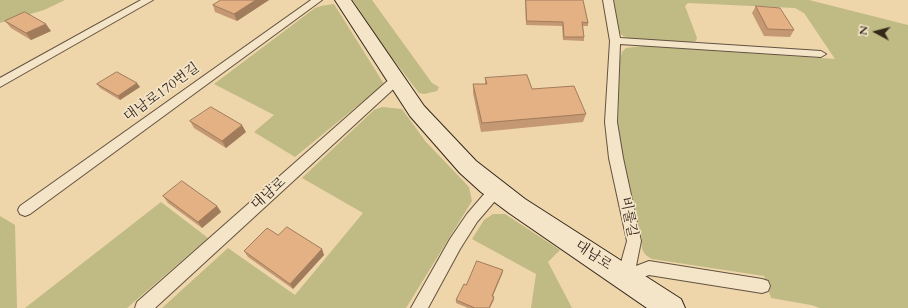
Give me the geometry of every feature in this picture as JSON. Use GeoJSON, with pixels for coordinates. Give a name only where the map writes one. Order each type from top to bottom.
{"type":"FeatureCollection","features":[{"type":"Feature","properties":{"kind":"street","name":"대남로"},"geometry":{"type":"LineString","coordinates":[[343,0],[396,80],[432,129],[468,167],[496,190],[672,308]]}},
{"type":"Feature","properties":{"kind":"lane"},"geometry":{"type":"LineString","coordinates":[[0,83],[148,0]]}},
{"type":"Feature","properties":{"kind":"lane","name":"대남로170번길"},"geometry":{"type":"LineString","coordinates":[[25,210],[317,0]]}},
{"type":"Feature","properties":{"kind":"lane","name":"비룰길"},"geometry":{"type":"LineString","coordinates":[[608,0],[615,41],[611,95],[611,122],[616,158],[634,241],[625,277]]}},
{"type":"Feature","properties":{"kind":"lane"},"geometry":{"type":"LineString","coordinates":[[615,41],[821,54]]}},
{"type":"Feature","properties":{"kind":"lane","name":"대남로"},"geometry":{"type":"LineString","coordinates":[[143,308],[396,80]]}},
{"type":"Feature","properties":{"kind":"lane"},"geometry":{"type":"LineString","coordinates":[[419,308],[455,244],[472,218],[496,190]]}},
{"type":"Feature","properties":{"kind":"lane"},"geometry":{"type":"LineString","coordinates":[[625,277],[649,268],[762,286]]}},
{"type":"Feature","properties":{"kind":"shaded area"},"geometry":{"type":"Polygon","coordinates":[[[0,0],[65,0],[44,10],[0,23],[0,0]]]}},
{"type":"Feature","properties":{"kind":"shaded area"},"geometry":{"type":"Polygon","coordinates":[[[353,0],[372,0],[432,83],[439,87],[437,91],[424,94],[419,93],[383,46],[353,0]]]}},
{"type":"Feature","properties":{"kind":"shaded area"},"geometry":{"type":"Polygon","coordinates":[[[614,0],[809,0],[908,25],[908,308],[820,308],[771,298],[764,276],[652,259],[644,253],[642,248],[642,238],[622,152],[618,124],[620,59],[622,52],[626,48],[644,46],[835,59],[804,13],[795,8],[688,3],[685,6],[697,38],[696,41],[693,42],[632,39],[623,36],[619,32],[614,0]]]}},
{"type":"Feature","properties":{"kind":"shaded area"},"geometry":{"type":"Polygon","coordinates":[[[334,4],[384,84],[295,157],[254,132],[274,115],[214,84],[315,8],[334,4]]]}},
{"type":"Feature","properties":{"kind":"shaded area"},"geometry":{"type":"Polygon","coordinates":[[[382,107],[402,109],[426,142],[469,187],[472,201],[406,308],[162,308],[228,248],[295,295],[363,213],[302,178],[374,110],[382,107]]]}},
{"type":"Feature","properties":{"kind":"shaded area"},"geometry":{"type":"Polygon","coordinates":[[[161,202],[208,238],[127,308],[25,308],[161,202]]]}},
{"type":"Feature","properties":{"kind":"shaded area"},"geometry":{"type":"Polygon","coordinates":[[[493,214],[505,214],[560,250],[548,262],[572,308],[531,308],[536,274],[472,239],[484,220],[493,214]]]}},
{"type":"Feature","properties":{"kind":"shaded area"},"geometry":{"type":"Polygon","coordinates":[[[0,216],[15,225],[17,308],[0,308],[0,216]]]}},
{"type":"Feature","properties":{"kind":"building"},"geometry":{"type":"Polygon","coordinates":[[[221,0],[256,0],[234,14],[213,5],[221,0]]]}},
{"type":"Feature","properties":{"kind":"building"},"geometry":{"type":"Polygon","coordinates":[[[526,0],[583,0],[588,23],[582,22],[584,37],[564,37],[563,22],[527,21],[526,0]]]}},
{"type":"Feature","properties":{"kind":"building"},"geometry":{"type":"Polygon","coordinates":[[[756,6],[780,8],[794,30],[768,29],[756,6]]]}},
{"type":"Feature","properties":{"kind":"building"},"geometry":{"type":"Polygon","coordinates":[[[25,12],[46,24],[26,33],[5,21],[25,12]]]}},
{"type":"Feature","properties":{"kind":"building"},"geometry":{"type":"Polygon","coordinates":[[[117,72],[137,83],[118,96],[97,84],[117,72]]]}},
{"type":"Feature","properties":{"kind":"building"},"geometry":{"type":"Polygon","coordinates":[[[527,75],[532,89],[574,86],[586,114],[482,123],[473,84],[487,84],[485,78],[527,75]]]}},
{"type":"Feature","properties":{"kind":"building"},"geometry":{"type":"Polygon","coordinates":[[[211,107],[242,125],[222,141],[190,121],[211,107]]]}},
{"type":"Feature","properties":{"kind":"building"},"geometry":{"type":"Polygon","coordinates":[[[182,181],[217,206],[198,222],[163,196],[182,181]]]}},
{"type":"Feature","properties":{"kind":"building"},"geometry":{"type":"Polygon","coordinates":[[[287,227],[322,249],[290,284],[244,251],[267,228],[278,235],[287,227]]]}},
{"type":"Feature","properties":{"kind":"building"},"geometry":{"type":"Polygon","coordinates":[[[477,261],[503,270],[492,296],[494,297],[489,308],[475,308],[456,300],[464,284],[466,285],[477,261]]]}}]}
